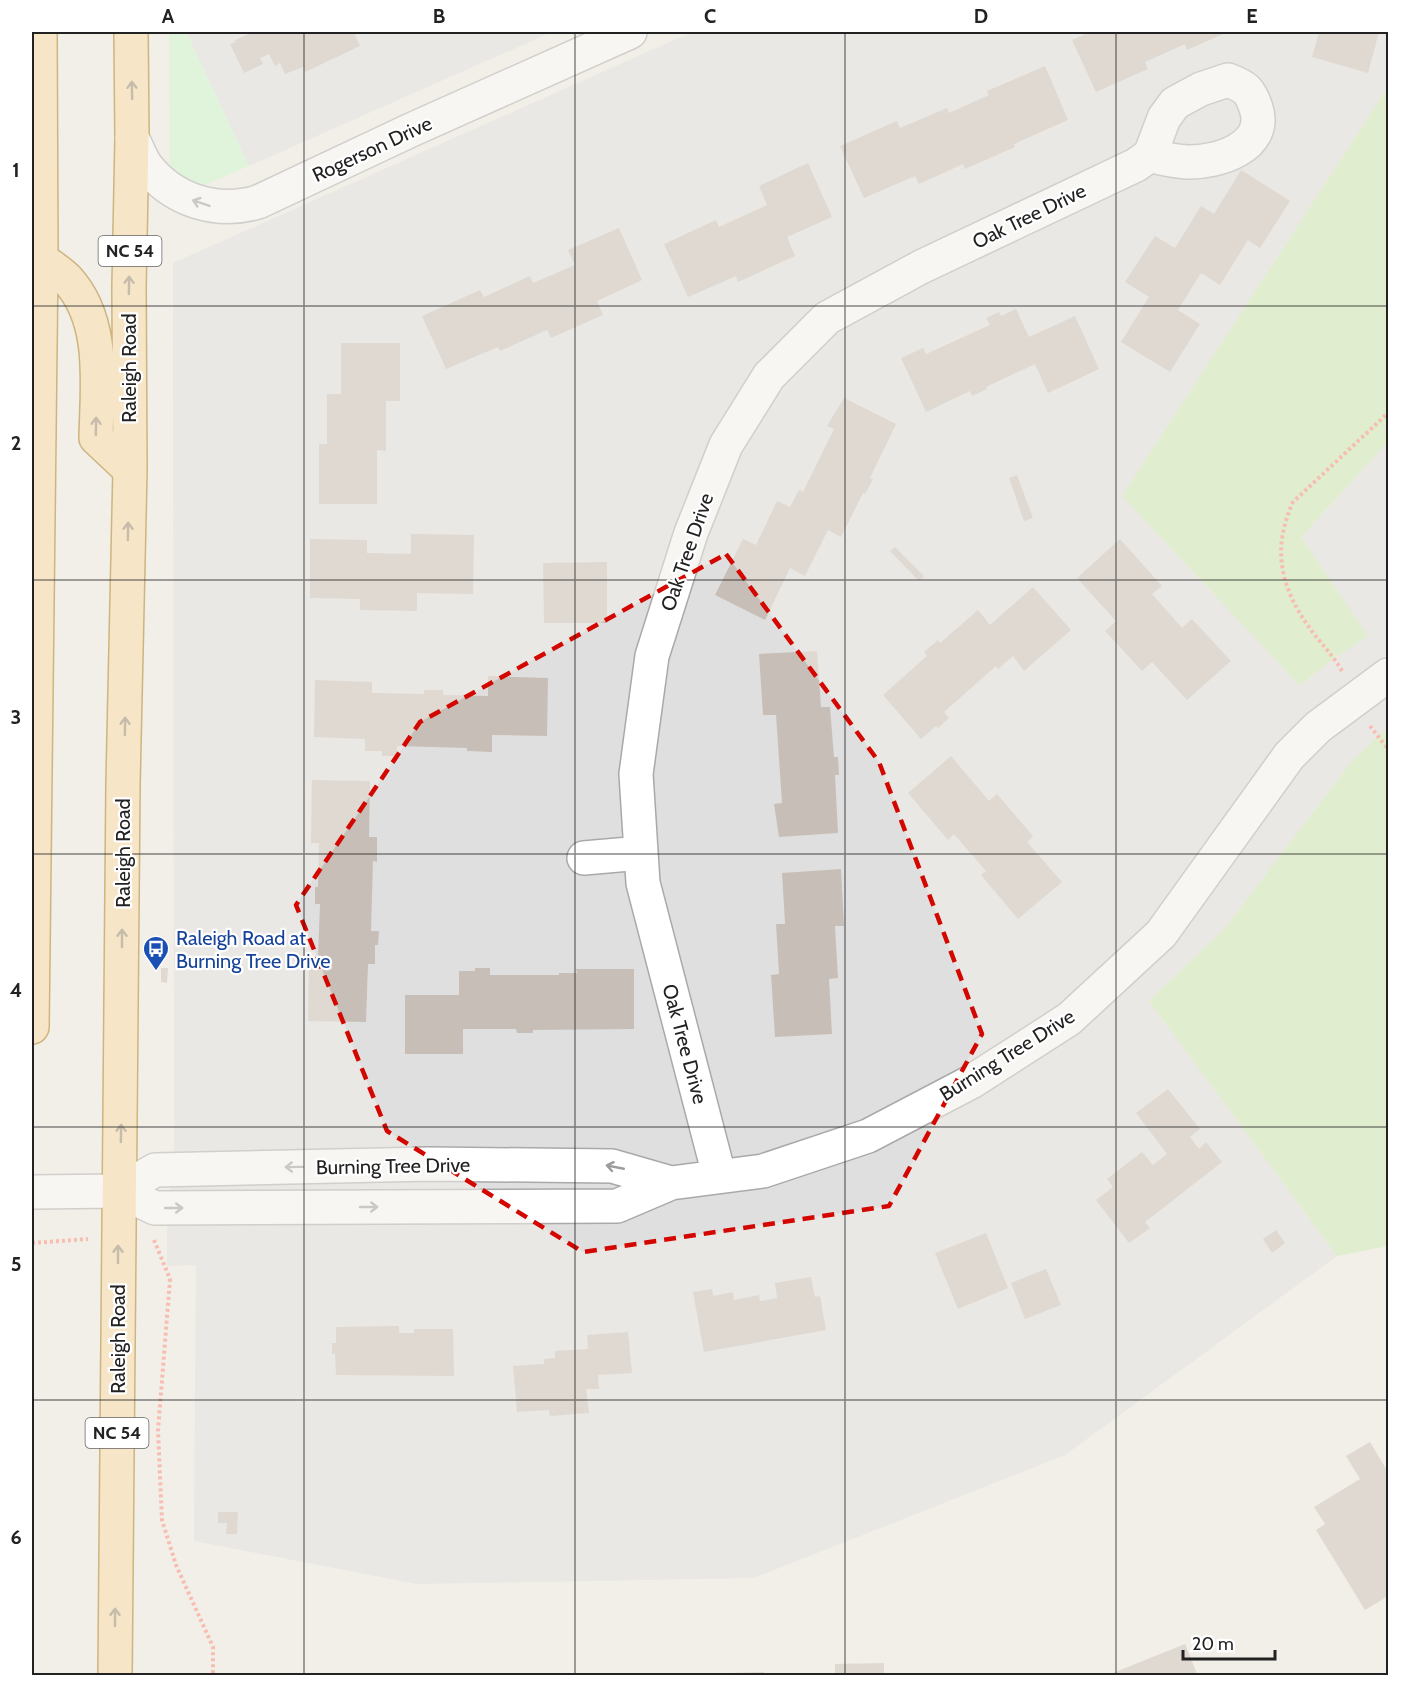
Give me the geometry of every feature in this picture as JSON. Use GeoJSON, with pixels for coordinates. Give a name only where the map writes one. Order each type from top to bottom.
{"type":"FeatureCollection","features":[{"type":"Feature","properties":{"kind":"main road"},"geometry":{"type":"LineString","coordinates":[[32,1027],[39,32]]}},
{"type":"Feature","properties":{"kind":"main road","name":"Raleigh Road"},"geometry":{"type":"LineString","coordinates":[[115,1676],[123,784],[130,470],[131,32]]}},
{"type":"Feature","properties":{"kind":"main road"},"geometry":{"type":"LineString","coordinates":[[36,258],[68,281],[80,300],[92,327],[97,352],[96,438],[130,470]]}},
{"type":"Feature","properties":{"kind":"street","name":"Rogerson Drive"},"geometry":{"type":"LineString","coordinates":[[132,138],[146,165],[161,182],[198,203],[213,207],[243,207],[630,32]]}},
{"type":"Feature","properties":{"kind":"street","name":"Oak Tree Drive"},"geometry":{"type":"LineString","coordinates":[[719,1175],[643,883],[636,774],[652,656],[691,533],[726,445],[769,376],[827,318],[921,267],[1136,165],[1150,155]]}},
{"type":"Feature","properties":{"kind":"street","name":"Burning Tree Drive"},"geometry":{"type":"LineString","coordinates":[[32,1192],[119,1191],[155,1208],[617,1206],[671,1183],[763,1171],[868,1136],[971,1082],[1069,1019],[1161,934],[1289,756],[1318,727],[1389,675]]}},
{"type":"Feature","properties":{"kind":"street"},"geometry":{"type":"LineString","coordinates":[[584,858],[641,853]]}},
{"type":"Feature","properties":{"kind":"street","name":"Burning Tree Drive"},"geometry":{"type":"LineString","coordinates":[[119,1191],[155,1170],[429,1164],[612,1166],[671,1183]]}},
{"type":"Feature","properties":{"kind":"path"},"geometry":{"type":"LineString","coordinates":[[1346,677],[1310,629],[1287,588],[1281,565],[1284,521],[1293,502],[1389,413]]}},
{"type":"Feature","properties":{"kind":"path"},"geometry":{"type":"LineString","coordinates":[[1365,718],[1374,733],[1389,749]]}},
{"type":"Feature","properties":{"kind":"path"},"geometry":{"type":"LineString","coordinates":[[152,1236],[170,1279],[158,1431],[162,1520],[176,1565],[213,1647],[213,1676]]}},
{"type":"Feature","properties":{"kind":"highlighted area"},"geometry":{"type":"Polygon","coordinates":[[[726,554],[879,762],[982,1034],[889,1206],[583,1252],[387,1131],[296,905],[420,722],[726,554]]]}},
{"type":"Feature","properties":{"kind":"shaded area"},"geometry":{"type":"Polygon","coordinates":[[[186,32],[552,32],[249,166],[186,32]]]}},
{"type":"Feature","properties":{"kind":"shaded area"},"geometry":{"type":"Polygon","coordinates":[[[692,32],[1388,32],[1388,87],[1122,496],[1300,686],[1329,662],[1367,636],[1301,537],[1388,442],[1388,727],[1352,761],[1225,928],[1149,1001],[1337,1256],[1065,1455],[754,1578],[417,1584],[194,1541],[196,1265],[167,1266],[167,1231],[174,1146],[173,263],[692,32]]]}},
{"type":"Feature","properties":{"kind":"green space"},"geometry":{"type":"Polygon","coordinates":[[[169,32],[186,32],[249,166],[170,200],[169,32]]]}},
{"type":"Feature","properties":{"kind":"green space"},"geometry":{"type":"Polygon","coordinates":[[[1388,87],[1388,442],[1301,537],[1368,636],[1329,662],[1300,686],[1122,496],[1388,87]]]}},
{"type":"Feature","properties":{"kind":"green space"},"geometry":{"type":"Polygon","coordinates":[[[1388,727],[1388,1246],[1337,1256],[1149,1001],[1225,928],[1352,761],[1388,727]]]}},
{"type":"Feature","properties":{"kind":"building"},"geometry":{"type":"Polygon","coordinates":[[[254,32],[354,32],[360,46],[305,72],[303,67],[285,74],[280,63],[275,66],[269,54],[260,58],[263,64],[244,73],[230,44],[254,32]]]}},
{"type":"Feature","properties":{"kind":"building"},"geometry":{"type":"Polygon","coordinates":[[[1090,32],[1228,32],[1187,50],[1185,44],[1145,62],[1148,69],[1096,92],[1072,40],[1090,32]]]}},
{"type":"Feature","properties":{"kind":"building"},"geometry":{"type":"Polygon","coordinates":[[[1319,32],[1379,32],[1368,73],[1312,57],[1319,32]]]}},
{"type":"Feature","properties":{"kind":"building"},"geometry":{"type":"Polygon","coordinates":[[[1045,66],[1068,120],[965,169],[963,164],[919,184],[915,176],[864,198],[840,146],[897,121],[900,128],[947,108],[949,113],[989,95],[987,91],[1045,66]]]}},
{"type":"Feature","properties":{"kind":"building"},"geometry":{"type":"Polygon","coordinates":[[[808,163],[832,217],[787,237],[795,256],[738,282],[736,276],[688,297],[664,244],[716,220],[719,227],[767,205],[759,186],[808,163]]]}},
{"type":"Feature","properties":{"kind":"building"},"geometry":{"type":"Polygon","coordinates":[[[1241,170],[1290,201],[1260,248],[1248,240],[1220,285],[1201,273],[1178,310],[1200,324],[1170,372],[1121,342],[1149,297],[1125,282],[1155,236],[1175,248],[1201,206],[1214,214],[1241,170]]]}},
{"type":"Feature","properties":{"kind":"building"},"geometry":{"type":"Polygon","coordinates":[[[619,228],[642,280],[597,301],[603,315],[551,338],[547,330],[500,351],[498,347],[446,369],[422,316],[480,290],[484,297],[530,276],[533,283],[575,265],[568,250],[619,228]]]}},
{"type":"Feature","properties":{"kind":"building"},"geometry":{"type":"Polygon","coordinates":[[[1016,309],[1029,337],[1075,316],[1099,369],[1048,393],[1035,364],[972,396],[970,391],[926,412],[901,358],[923,348],[926,354],[990,325],[986,318],[999,312],[1001,316],[1016,309]]]}},
{"type":"Feature","properties":{"kind":"building"},"geometry":{"type":"Polygon","coordinates":[[[341,343],[400,343],[400,401],[386,401],[386,451],[377,450],[377,504],[319,504],[319,444],[327,444],[327,394],[341,394],[341,343]]]}},
{"type":"Feature","properties":{"kind":"building"},"geometry":{"type":"Polygon","coordinates":[[[844,398],[896,424],[870,478],[873,479],[865,494],[863,493],[841,537],[828,530],[805,576],[790,568],[765,620],[715,595],[743,539],[756,545],[777,501],[790,507],[799,490],[803,492],[834,429],[827,426],[844,398]]]}},
{"type":"Feature","properties":{"kind":"building"},"geometry":{"type":"Polygon","coordinates":[[[1017,475],[1033,518],[1024,521],[1009,478],[1017,475]]]}},
{"type":"Feature","properties":{"kind":"building"},"geometry":{"type":"Polygon","coordinates":[[[411,534],[474,535],[473,594],[417,593],[417,611],[360,610],[360,599],[310,598],[310,539],[367,540],[367,553],[411,554],[411,534]]]}},
{"type":"Feature","properties":{"kind":"building"},"geometry":{"type":"Polygon","coordinates":[[[1120,539],[1162,586],[1152,594],[1182,628],[1192,619],[1231,661],[1187,700],[1152,662],[1142,671],[1105,631],[1116,621],[1077,578],[1120,539]]]}},
{"type":"Feature","properties":{"kind":"building"},"geometry":{"type":"Polygon","coordinates":[[[895,547],[924,576],[919,581],[890,551],[895,547]]]}},
{"type":"Feature","properties":{"kind":"building"},"geometry":{"type":"Polygon","coordinates":[[[607,562],[607,623],[544,623],[543,563],[607,562]]]}},
{"type":"Feature","properties":{"kind":"building"},"geometry":{"type":"Polygon","coordinates":[[[1033,587],[1071,630],[1024,671],[1013,656],[998,669],[996,666],[944,712],[949,718],[921,739],[883,695],[927,656],[924,652],[938,640],[940,643],[978,610],[990,625],[1033,587]]]}},
{"type":"Feature","properties":{"kind":"building"},"geometry":{"type":"Polygon","coordinates":[[[817,651],[821,707],[830,707],[834,757],[838,757],[839,775],[835,775],[838,833],[779,837],[774,804],[782,803],[776,715],[763,715],[759,654],[817,651]]]}},
{"type":"Feature","properties":{"kind":"building"},"geometry":{"type":"Polygon","coordinates":[[[488,676],[548,678],[547,736],[492,735],[492,752],[467,751],[467,748],[397,746],[397,756],[382,756],[382,751],[365,751],[365,739],[314,737],[315,680],[372,682],[372,693],[424,694],[424,690],[443,690],[443,695],[488,696],[488,676]]]}},
{"type":"Feature","properties":{"kind":"building"},"geometry":{"type":"Polygon","coordinates":[[[951,756],[989,801],[997,794],[1033,836],[1027,842],[1062,882],[1018,919],[981,875],[986,871],[954,834],[948,840],[908,793],[951,756]]]}},
{"type":"Feature","properties":{"kind":"building"},"geometry":{"type":"Polygon","coordinates":[[[312,780],[370,781],[369,837],[377,837],[377,862],[373,861],[371,931],[379,931],[378,945],[375,945],[375,964],[368,964],[366,1022],[308,1021],[309,956],[318,956],[320,904],[315,904],[315,887],[318,887],[319,843],[311,843],[312,780]]]}},
{"type":"Feature","properties":{"kind":"building"},"geometry":{"type":"Polygon","coordinates":[[[841,869],[844,926],[835,926],[838,978],[829,979],[832,1034],[775,1037],[771,975],[779,974],[776,924],[785,924],[782,873],[841,869]]]}},
{"type":"Feature","properties":{"kind":"building"},"geometry":{"type":"Polygon","coordinates":[[[161,968],[168,968],[167,983],[161,982],[161,968]]]}},
{"type":"Feature","properties":{"kind":"building"},"geometry":{"type":"Polygon","coordinates":[[[475,968],[490,968],[490,975],[559,975],[559,973],[577,973],[576,969],[634,969],[634,1029],[533,1030],[533,1033],[517,1033],[516,1029],[463,1029],[463,1054],[405,1054],[405,995],[459,995],[459,971],[475,971],[475,968]]]}},
{"type":"Feature","properties":{"kind":"building"},"geometry":{"type":"Polygon","coordinates":[[[1168,1089],[1200,1129],[1190,1137],[1199,1149],[1206,1142],[1222,1162],[1145,1222],[1150,1228],[1129,1243],[1096,1200],[1113,1187],[1107,1179],[1142,1152],[1153,1165],[1167,1154],[1136,1113],[1168,1089]]]}},
{"type":"Feature","properties":{"kind":"building"},"geometry":{"type":"Polygon","coordinates":[[[1276,1230],[1285,1243],[1272,1253],[1263,1239],[1276,1230]]]}},
{"type":"Feature","properties":{"kind":"building"},"geometry":{"type":"Polygon","coordinates":[[[986,1233],[1008,1288],[958,1309],[935,1253],[986,1233]]]}},
{"type":"Feature","properties":{"kind":"building"},"geometry":{"type":"Polygon","coordinates":[[[1046,1269],[1061,1305],[1025,1319],[1011,1283],[1046,1269]]]}},
{"type":"Feature","properties":{"kind":"building"},"geometry":{"type":"Polygon","coordinates":[[[811,1277],[815,1297],[820,1296],[826,1330],[704,1352],[693,1292],[712,1289],[713,1296],[733,1292],[734,1300],[759,1295],[760,1301],[777,1298],[775,1283],[811,1277]]]}},
{"type":"Feature","properties":{"kind":"building"},"geometry":{"type":"Polygon","coordinates":[[[399,1326],[399,1333],[414,1333],[414,1329],[453,1329],[454,1376],[336,1375],[332,1343],[336,1343],[336,1327],[399,1326]]]}},
{"type":"Feature","properties":{"kind":"building"},"geometry":{"type":"Polygon","coordinates":[[[628,1332],[632,1373],[598,1375],[599,1389],[586,1389],[589,1413],[550,1416],[549,1410],[517,1412],[513,1366],[544,1364],[544,1359],[555,1358],[555,1351],[588,1349],[587,1335],[628,1332]]]}},
{"type":"Feature","properties":{"kind":"building"},"geometry":{"type":"Polygon","coordinates":[[[1370,1442],[1388,1472],[1388,1596],[1365,1610],[1316,1530],[1325,1524],[1314,1507],[1360,1479],[1346,1456],[1370,1442]]]}},
{"type":"Feature","properties":{"kind":"building"},"geometry":{"type":"Polygon","coordinates":[[[218,1512],[238,1512],[237,1534],[226,1534],[227,1523],[218,1523],[218,1512]]]}},
{"type":"Feature","properties":{"kind":"building"},"geometry":{"type":"Polygon","coordinates":[[[1185,1644],[1198,1676],[1108,1676],[1108,1675],[1185,1644]]]}},
{"type":"Feature","properties":{"kind":"building"},"geometry":{"type":"Polygon","coordinates":[[[884,1663],[884,1676],[835,1676],[835,1664],[884,1663]]]}},
{"type":"Feature","properties":{"kind":"building"},"geometry":{"type":"Polygon","coordinates":[[[764,1672],[764,1676],[729,1676],[729,1673],[764,1672]]]}},
{"type":"Feature","properties":{"kind":"place","name":"Raleigh Road at Burning Tree Drive"},"geometry":{"type":"Point","coordinates":[156,972]}}]}
